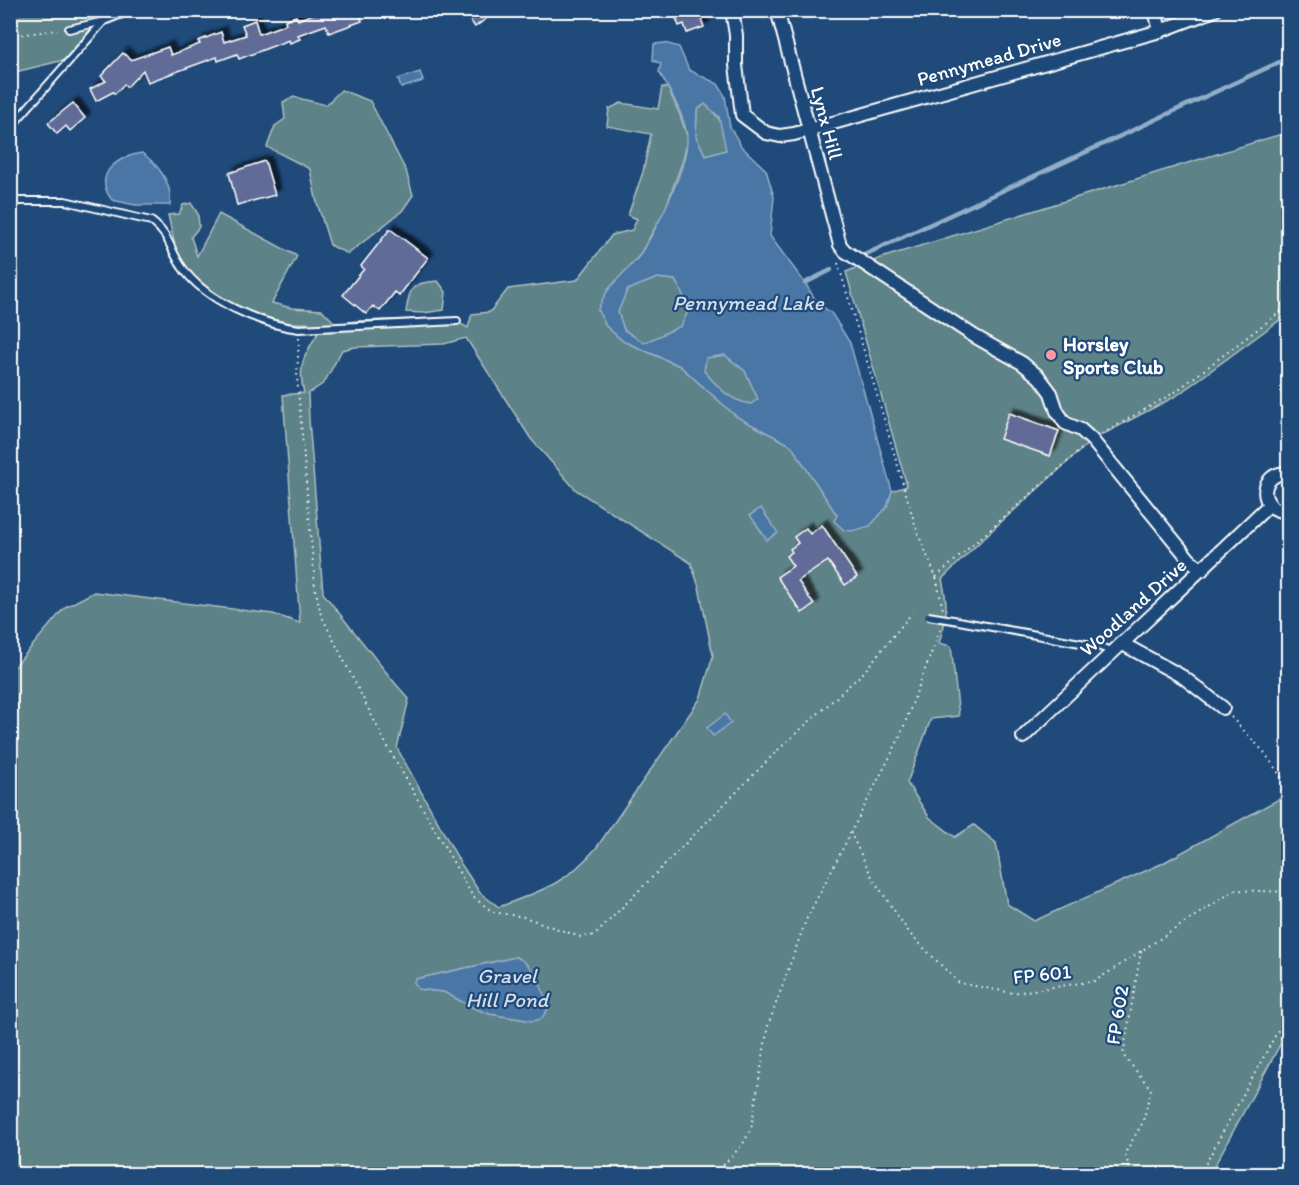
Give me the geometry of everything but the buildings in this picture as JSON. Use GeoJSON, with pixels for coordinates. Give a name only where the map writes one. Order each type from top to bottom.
{"type":"FeatureCollection","features":[{"type":"Feature","properties":{"kind":"street","name":"Pennymead Drive"},"geometry":{"type":"LineString","coordinates":[[732,10],[742,115],[754,126],[780,136],[1160,31],[1215,10]]}},
{"type":"Feature","properties":{"kind":"street","name":"Lynx Hill"},"geometry":{"type":"LineString","coordinates":[[777,10],[840,245]]}},
{"type":"Feature","properties":{"kind":"street"},"geometry":{"type":"LineString","coordinates":[[1155,10],[1160,31]]}},
{"type":"Feature","properties":{"kind":"street"},"geometry":{"type":"LineString","coordinates":[[840,245],[845,251],[974,336],[1022,363],[1039,376],[1051,393],[1057,411],[1065,423],[1081,430],[1092,440],[1182,551],[1202,570]]}},
{"type":"Feature","properties":{"kind":"street"},"geometry":{"type":"LineString","coordinates":[[1288,473],[1280,473],[1271,477],[1266,486],[1265,496],[1269,505],[1278,511],[1288,512]]}},
{"type":"Feature","properties":{"kind":"street","name":"Woodland Drive"},"geometry":{"type":"LineString","coordinates":[[1023,737],[1269,505]]}},
{"type":"Feature","properties":{"kind":"street"},"geometry":{"type":"LineString","coordinates":[[1116,647],[1182,676],[1223,708]]}},
{"type":"Feature","properties":{"kind":"lane"},"geometry":{"type":"LineString","coordinates":[[69,29],[104,21],[132,10]]}},
{"type":"Feature","properties":{"kind":"lane"},"geometry":{"type":"LineString","coordinates":[[10,128],[104,21]]}},
{"type":"Feature","properties":{"kind":"lane"},"geometry":{"type":"LineString","coordinates":[[10,201],[65,201],[151,221],[162,229],[180,265],[201,288],[246,314],[284,327],[299,329],[457,321]]}},
{"type":"Feature","properties":{"kind":"lane"},"geometry":{"type":"LineString","coordinates":[[928,616],[1097,646],[1116,647]]}},
{"type":"Feature","properties":{"kind":"path"},"geometry":{"type":"LineString","coordinates":[[10,36],[69,29]]}},
{"type":"Feature","properties":{"kind":"path"},"geometry":{"type":"LineString","coordinates":[[840,245],[837,258],[841,277],[916,531],[936,577],[943,608],[942,616]]}},
{"type":"Feature","properties":{"kind":"path"},"geometry":{"type":"LineString","coordinates":[[936,577],[1092,440],[1175,392],[1288,306]]}},
{"type":"Feature","properties":{"kind":"path"},"geometry":{"type":"LineString","coordinates":[[299,329],[297,377],[315,586],[321,615],[384,740],[473,897],[493,912],[524,917],[581,937],[596,935],[779,749],[863,673],[912,613]]}},
{"type":"Feature","properties":{"kind":"path"},"geometry":{"type":"LineString","coordinates":[[715,1174],[743,1144],[751,1129],[768,1026],[806,920],[899,739],[942,624]]}},
{"type":"Feature","properties":{"kind":"path"},"geometry":{"type":"LineString","coordinates":[[1223,708],[1264,752],[1288,787]]}},
{"type":"Feature","properties":{"kind":"path","name":"FP 601"},"geometry":{"type":"LineString","coordinates":[[850,832],[873,879],[910,934],[959,983],[1013,993],[1095,981],[1234,890],[1288,892]]}},
{"type":"Feature","properties":{"kind":"path","name":"FP 602"},"geometry":{"type":"LineString","coordinates":[[1131,1174],[1125,1153],[1143,1122],[1151,1089],[1123,1054],[1141,951]]}},
{"type":"Feature","properties":{"kind":"path"},"geometry":{"type":"LineString","coordinates":[[1200,1174],[1288,1012]]}},
{"type":"Feature","properties":{"kind":"green space"},"geometry":{"type":"Polygon","coordinates":[[[10,11],[120,11],[102,16],[64,60],[11,73],[10,11]]]}},
{"type":"Feature","properties":{"kind":"green space"},"geometry":{"type":"Polygon","coordinates":[[[662,87],[668,88],[688,139],[683,160],[665,210],[639,256],[608,290],[598,310],[606,326],[623,341],[680,366],[737,417],[791,445],[837,515],[835,521],[887,507],[892,491],[907,486],[846,272],[881,258],[1288,132],[1288,314],[1176,396],[1092,440],[942,579],[946,611],[939,643],[951,646],[959,716],[931,719],[907,783],[929,817],[955,837],[974,825],[996,843],[1007,904],[1034,921],[1161,864],[1288,794],[1288,1030],[1210,1174],[11,1174],[11,671],[65,607],[94,592],[273,614],[300,623],[283,395],[304,393],[301,376],[303,362],[318,333],[309,323],[289,323],[244,309],[228,302],[201,284],[190,274],[179,258],[168,215],[179,214],[183,205],[191,203],[198,214],[199,227],[191,237],[197,256],[219,214],[297,256],[272,303],[292,308],[322,310],[336,324],[356,321],[450,318],[468,328],[472,314],[490,312],[508,289],[577,280],[612,235],[632,230],[637,219],[628,215],[643,172],[651,134],[607,126],[609,109],[621,103],[658,109],[662,87]],[[466,338],[444,344],[355,347],[342,350],[324,383],[308,394],[309,420],[323,593],[409,699],[397,748],[461,864],[480,893],[499,907],[553,884],[586,860],[700,699],[713,656],[699,587],[691,563],[576,490],[531,439],[466,338]],[[516,957],[416,979],[414,982],[418,989],[444,992],[490,1014],[533,1021],[516,957]]]}},
{"type":"Feature","properties":{"kind":"green space"},"geometry":{"type":"Polygon","coordinates":[[[341,90],[370,101],[406,171],[413,195],[402,211],[348,254],[330,245],[316,199],[310,169],[267,147],[275,126],[285,119],[283,102],[294,97],[326,105],[341,90]]]}},
{"type":"Feature","properties":{"kind":"green space"},"geometry":{"type":"Polygon","coordinates":[[[705,104],[722,124],[726,150],[706,156],[696,137],[697,110],[705,104]]]}},
{"type":"Feature","properties":{"kind":"green space"},"geometry":{"type":"Polygon","coordinates":[[[657,278],[675,280],[690,308],[681,326],[644,343],[624,330],[618,312],[627,290],[657,278]]]}},
{"type":"Feature","properties":{"kind":"green space"},"geometry":{"type":"Polygon","coordinates":[[[438,281],[446,292],[444,310],[423,313],[406,312],[409,296],[414,288],[423,283],[438,281]]]}},
{"type":"Feature","properties":{"kind":"green space"},"geometry":{"type":"Polygon","coordinates":[[[725,355],[745,371],[758,399],[751,404],[730,396],[719,388],[704,371],[706,358],[725,355]]]}},
{"type":"Feature","properties":{"kind":"water","name":"Pennymead Lake"},"geometry":{"type":"Polygon","coordinates":[[[665,43],[679,47],[689,70],[718,84],[725,96],[730,127],[741,146],[766,170],[774,197],[770,236],[816,301],[832,314],[850,343],[892,491],[887,507],[870,526],[852,531],[844,530],[834,521],[837,515],[791,445],[737,417],[680,366],[623,341],[606,326],[598,309],[607,291],[647,244],[670,199],[686,152],[687,140],[684,124],[677,105],[659,72],[661,64],[653,60],[654,44],[665,43]],[[705,104],[697,110],[696,137],[706,156],[726,150],[719,117],[705,104]],[[657,278],[627,290],[618,312],[624,330],[644,343],[681,326],[690,308],[675,280],[657,278]],[[725,355],[706,358],[704,371],[725,392],[736,400],[751,404],[758,399],[745,371],[725,355]]]}},
{"type":"Feature","properties":{"kind":"water"},"geometry":{"type":"Polygon","coordinates":[[[420,72],[423,81],[401,88],[398,79],[420,72]]]}},
{"type":"Feature","properties":{"kind":"water"},"geometry":{"type":"Polygon","coordinates":[[[142,153],[154,163],[167,182],[170,205],[135,205],[112,200],[107,191],[105,182],[110,168],[124,158],[142,153]]]}},
{"type":"Feature","properties":{"kind":"water"},"geometry":{"type":"Polygon","coordinates":[[[761,508],[778,533],[767,540],[750,515],[761,508]]]}},
{"type":"Feature","properties":{"kind":"water"},"geometry":{"type":"Polygon","coordinates":[[[725,714],[731,723],[713,736],[707,728],[725,714]]]}},
{"type":"Feature","properties":{"kind":"water","name":"Gravel Hill Pond"},"geometry":{"type":"Polygon","coordinates":[[[516,957],[528,965],[541,986],[548,1009],[541,1019],[533,1021],[490,1014],[444,992],[418,989],[414,982],[416,979],[516,957]]]}},
{"type":"Feature","properties":{"kind":"waterway"},"geometry":{"type":"LineString","coordinates":[[862,256],[1288,58]]}},
{"type":"Feature","properties":{"kind":"waterway"},"geometry":{"type":"LineString","coordinates":[[805,283],[831,270]]}},
{"type":"Feature","properties":{"kind":"place","name":"Horsley Sports Club"},"geometry":{"type":"Point","coordinates":[1051,355]}}]}
